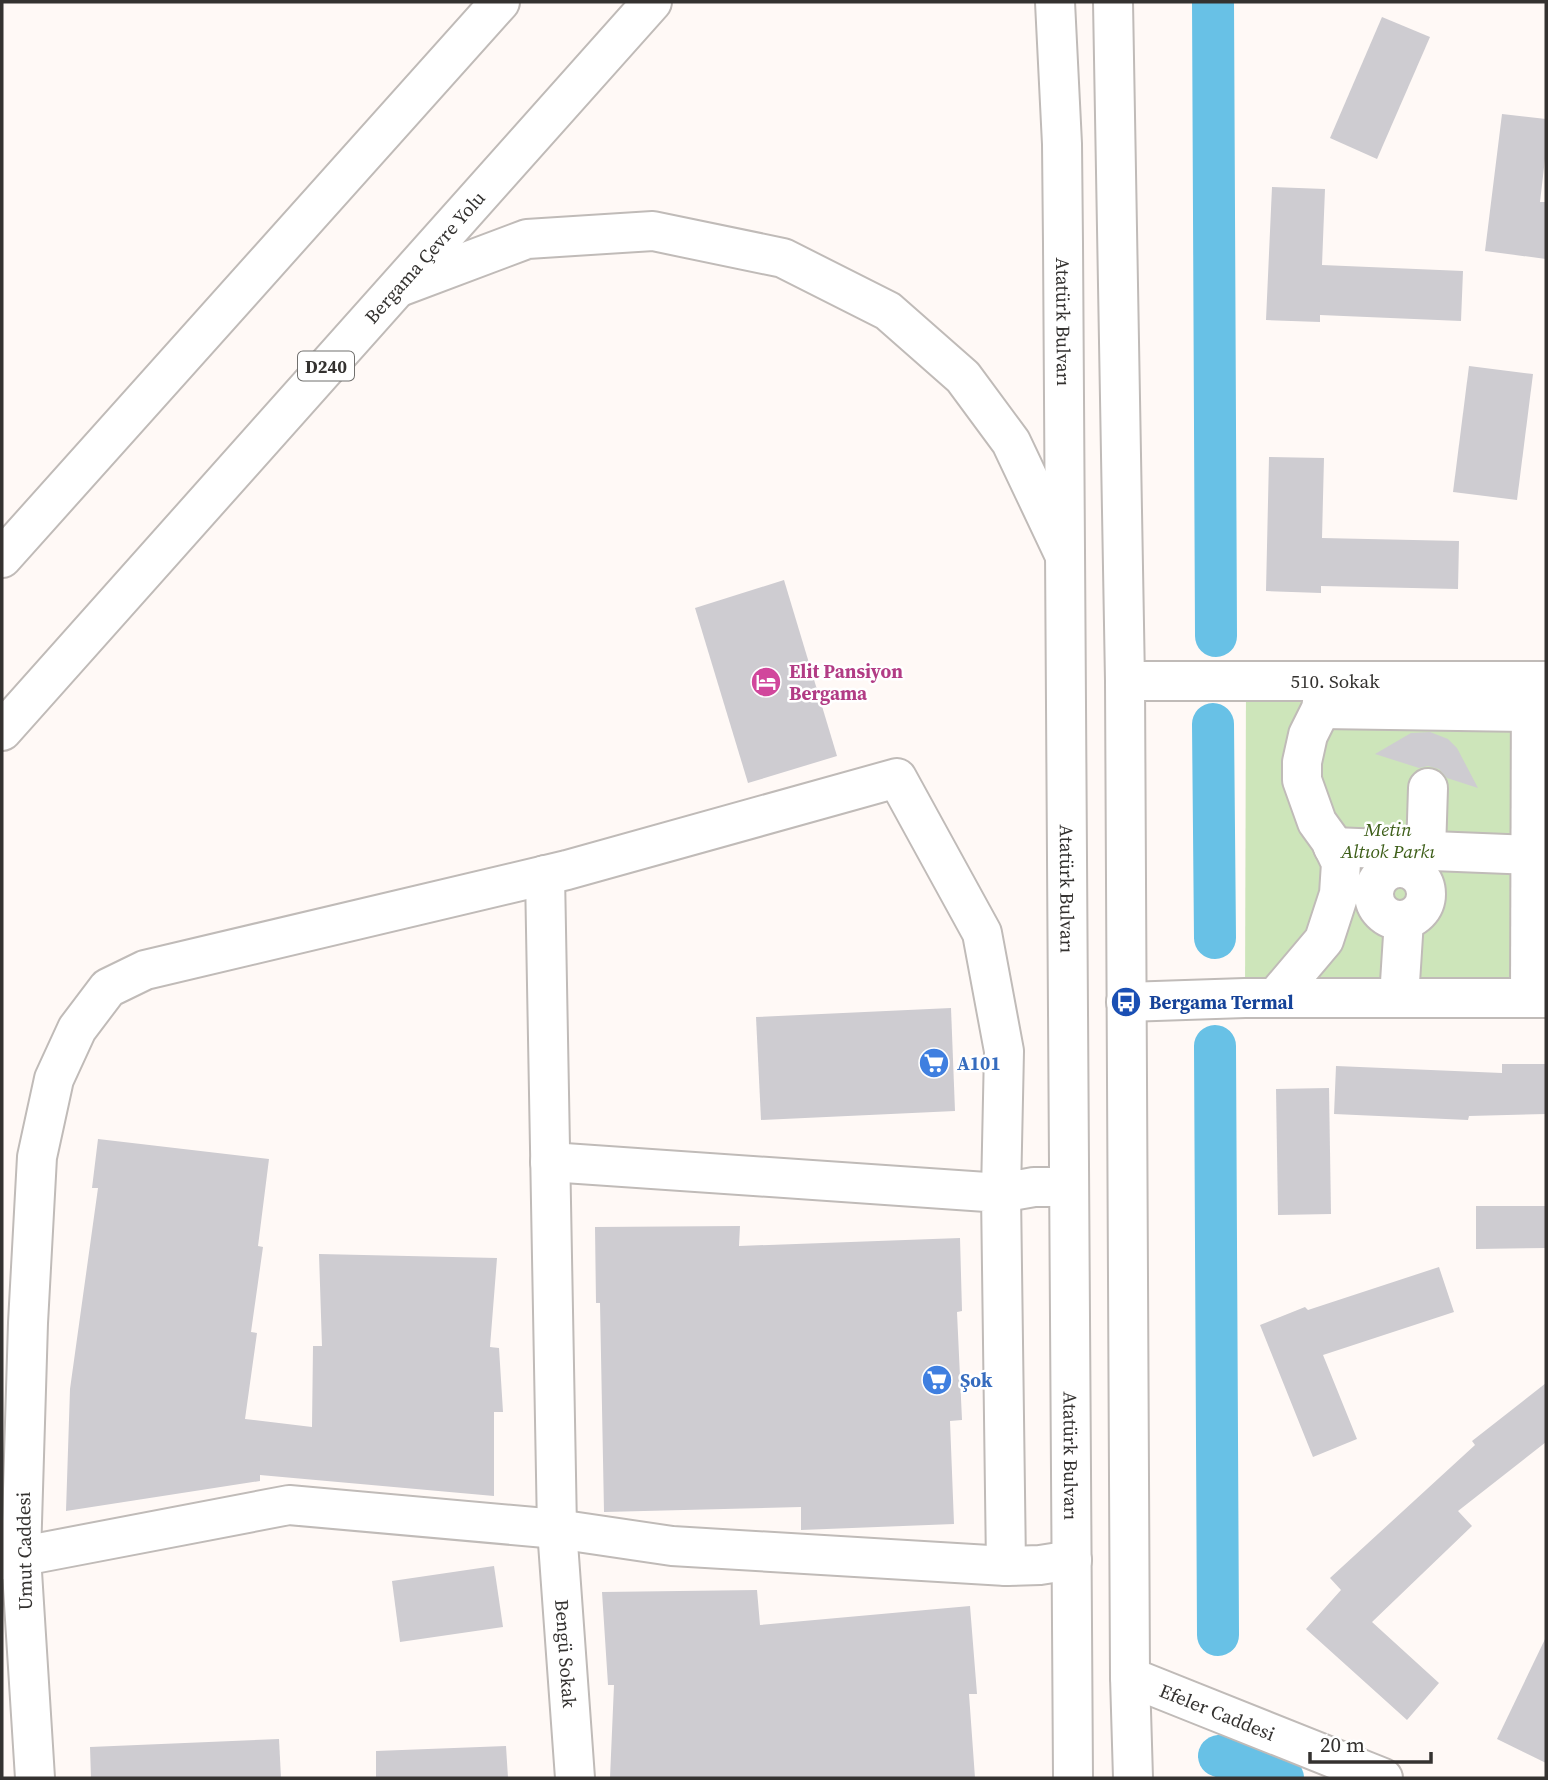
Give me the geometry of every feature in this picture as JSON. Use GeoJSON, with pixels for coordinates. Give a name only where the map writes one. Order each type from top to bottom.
{"type":"FeatureCollection","features":[{"type":"Feature","properties":{"kind":"main road"},"geometry":{"type":"LineString","coordinates":[[2,558],[500,2]]}},
{"type":"Feature","properties":{"kind":"main road","name":"Bergama Çevre Yolu"},"geometry":{"type":"LineString","coordinates":[[2,731],[652,2]]}},
{"type":"Feature","properties":{"kind":"main road","name":"Atatürk Bulvarı"},"geometry":{"type":"LineString","coordinates":[[1055,2],[1062,144],[1073,1778]]}},
{"type":"Feature","properties":{"kind":"main road"},"geometry":{"type":"LineString","coordinates":[[1113,2],[1125,681],[1130,1677],[1133,1778]]}},
{"type":"Feature","properties":{"kind":"main road"},"geometry":{"type":"LineString","coordinates":[[396,288],[527,239],[653,232],[783,258],[888,311],[963,377],[1011,442],[1065,556]]}},
{"type":"Feature","properties":{"kind":"main road","name":"510. Sokak"},"geometry":{"type":"LineString","coordinates":[[1125,681],[1323,696],[1536,691]]}},
{"type":"Feature","properties":{"kind":"main road"},"geometry":{"type":"LineString","coordinates":[[1126,1002],[1275,998],[1538,998],[1530,855],[1536,691]]}},
{"type":"Feature","properties":{"kind":"main road"},"geometry":{"type":"LineString","coordinates":[[1323,696],[1308,735],[1301,780],[1317,822],[1357,895],[1387,917],[1404,920],[1418,912],[1426,897],[1422,881],[1401,848]]}},
{"type":"Feature","properties":{"kind":"main road","name":"Umut Caddesi"},"geometry":{"type":"LineString","coordinates":[[35,1778],[12,1558],[37,1157],[54,1079],[77,1029],[108,988],[145,970],[545,875],[897,778],[982,933],[1004,1051],[1001,1193]]}},
{"type":"Feature","properties":{"kind":"main road"},"geometry":{"type":"LineString","coordinates":[[1275,998],[1324,940],[1357,895],[1385,873],[1401,848],[1428,788]]}},
{"type":"Feature","properties":{"kind":"main road"},"geometry":{"type":"LineString","coordinates":[[1333,847],[1530,855]]}},
{"type":"Feature","properties":{"kind":"main road","name":"Bengü Sokak"},"geometry":{"type":"LineString","coordinates":[[545,875],[557,1529],[575,1778]]}},
{"type":"Feature","properties":{"kind":"main road"},"geometry":{"type":"LineString","coordinates":[[1399,998],[1404,920]]}},
{"type":"Feature","properties":{"kind":"main road"},"geometry":{"type":"LineString","coordinates":[[550,1162],[1001,1193],[1034,1187],[1069,1187]]}},
{"type":"Feature","properties":{"kind":"main road"},"geometry":{"type":"LineString","coordinates":[[1001,1193],[1006,1566]]}},
{"type":"Feature","properties":{"kind":"main road"},"geometry":{"type":"LineString","coordinates":[[12,1558],[289,1505],[557,1529],[672,1546],[1006,1566],[1072,1560]]}},
{"type":"Feature","properties":{"kind":"main road","name":"Efeler Caddesi"},"geometry":{"type":"LineString","coordinates":[[1130,1677],[1383,1778]]}},
{"type":"Feature","properties":{"kind":"green space","name":"Metin Altıok Parkı"},"geometry":{"type":"Polygon","coordinates":[[[1246,681],[1531,681],[1530,998],[1245,998],[1246,681]]]}},
{"type":"Feature","properties":{"kind":"building"},"geometry":{"type":"Polygon","coordinates":[[[1382,17],[1430,37],[1377,159],[1330,138],[1382,17]]]}},
{"type":"Feature","properties":{"kind":"building"},"geometry":{"type":"Polygon","coordinates":[[[1502,114],[1546,119],[1546,150],[1540,202],[1546,202],[1546,259],[1485,251],[1502,114]]]}},
{"type":"Feature","properties":{"kind":"building"},"geometry":{"type":"Polygon","coordinates":[[[1272,187],[1325,189],[1322,265],[1463,271],[1461,321],[1320,315],[1320,322],[1266,320],[1272,187]]]}},
{"type":"Feature","properties":{"kind":"building"},"geometry":{"type":"Polygon","coordinates":[[[1469,366],[1533,374],[1517,500],[1453,492],[1469,366]]]}},
{"type":"Feature","properties":{"kind":"building"},"geometry":{"type":"Polygon","coordinates":[[[1269,457],[1324,458],[1322,538],[1459,541],[1458,589],[1321,586],[1321,593],[1266,591],[1269,457]]]}},
{"type":"Feature","properties":{"kind":"building","name":"Elit Pansiyon Bergama"},"geometry":{"type":"Polygon","coordinates":[[[784,580],[837,756],[748,783],[695,608],[784,580]]]}},
{"type":"Feature","properties":{"kind":"building"},"geometry":{"type":"Polygon","coordinates":[[[1430,732],[1448,739],[1457,748],[1478,788],[1447,778],[1439,769],[1428,766],[1419,768],[1375,754],[1411,733],[1430,732]]]}},
{"type":"Feature","properties":{"kind":"building"},"geometry":{"type":"Polygon","coordinates":[[[951,1008],[955,1111],[761,1120],[756,1017],[951,1008]]]}},
{"type":"Feature","properties":{"kind":"building"},"geometry":{"type":"Polygon","coordinates":[[[1502,1064],[1546,1064],[1546,1114],[1469,1116],[1468,1120],[1334,1114],[1336,1066],[1502,1073],[1502,1064]]]}},
{"type":"Feature","properties":{"kind":"building"},"geometry":{"type":"Polygon","coordinates":[[[1329,1088],[1331,1214],[1278,1215],[1276,1089],[1329,1088]]]}},
{"type":"Feature","properties":{"kind":"building"},"geometry":{"type":"Polygon","coordinates":[[[98,1139],[269,1159],[258,1246],[263,1247],[251,1332],[257,1333],[245,1419],[312,1427],[313,1346],[322,1346],[319,1254],[497,1258],[490,1347],[499,1348],[503,1412],[494,1412],[494,1496],[260,1475],[260,1481],[66,1511],[70,1389],[98,1188],[92,1188],[98,1139]]]}},
{"type":"Feature","properties":{"kind":"building"},"geometry":{"type":"Polygon","coordinates":[[[1476,1206],[1546,1206],[1546,1248],[1476,1249],[1476,1206]]]}},
{"type":"Feature","properties":{"kind":"building"},"geometry":{"type":"Polygon","coordinates":[[[740,1226],[739,1246],[960,1238],[962,1311],[957,1312],[962,1420],[950,1421],[954,1524],[801,1530],[801,1507],[604,1512],[600,1303],[596,1303],[595,1227],[740,1226]]]}},
{"type":"Feature","properties":{"kind":"building"},"geometry":{"type":"Polygon","coordinates":[[[1439,1267],[1454,1312],[1323,1355],[1357,1439],[1313,1457],[1260,1325],[1305,1307],[1308,1310],[1439,1267]]]}},
{"type":"Feature","properties":{"kind":"building"},"geometry":{"type":"Polygon","coordinates":[[[1546,1383],[1546,1442],[1458,1511],[1472,1526],[1372,1622],[1439,1683],[1407,1720],[1306,1629],[1341,1590],[1330,1578],[1475,1445],[1472,1441],[1546,1383]]]}},
{"type":"Feature","properties":{"kind":"building"},"geometry":{"type":"Polygon","coordinates":[[[494,1566],[503,1627],[400,1642],[392,1581],[494,1566]]]}},
{"type":"Feature","properties":{"kind":"building"},"geometry":{"type":"Polygon","coordinates":[[[757,1590],[760,1625],[970,1606],[977,1694],[969,1694],[975,1778],[610,1778],[614,1685],[608,1685],[602,1592],[757,1590]]]}},
{"type":"Feature","properties":{"kind":"building"},"geometry":{"type":"Polygon","coordinates":[[[1546,1637],[1546,1763],[1497,1739],[1546,1637]]]}},
{"type":"Feature","properties":{"kind":"building"},"geometry":{"type":"Polygon","coordinates":[[[279,1739],[281,1778],[91,1778],[90,1747],[279,1739]]]}},
{"type":"Feature","properties":{"kind":"building"},"geometry":{"type":"Polygon","coordinates":[[[506,1746],[508,1778],[376,1778],[376,1751],[506,1746]]]}},
{"type":"Feature","properties":{"kind":"waterway"},"geometry":{"type":"LineString","coordinates":[[1213,2],[1216,636]]}},
{"type":"Feature","properties":{"kind":"waterway"},"geometry":{"type":"LineString","coordinates":[[1213,724],[1215,938]]}},
{"type":"Feature","properties":{"kind":"waterway"},"geometry":{"type":"LineString","coordinates":[[1215,1046],[1218,1635]]}},
{"type":"Feature","properties":{"kind":"waterway"},"geometry":{"type":"LineString","coordinates":[[1219,1756],[1283,1778]]}},
{"type":"Feature","properties":{"kind":"place","name":"Elit Pansiyon Bergama"},"geometry":{"type":"Point","coordinates":[766,682]}},
{"type":"Feature","properties":{"kind":"place","name":"Bergama Termal"},"geometry":{"type":"Point","coordinates":[1126,1002]}},
{"type":"Feature","properties":{"kind":"place","name":"A101"},"geometry":{"type":"Point","coordinates":[934,1063]}},
{"type":"Feature","properties":{"kind":"place","name":"Şok"},"geometry":{"type":"Point","coordinates":[937,1380]}}]}
